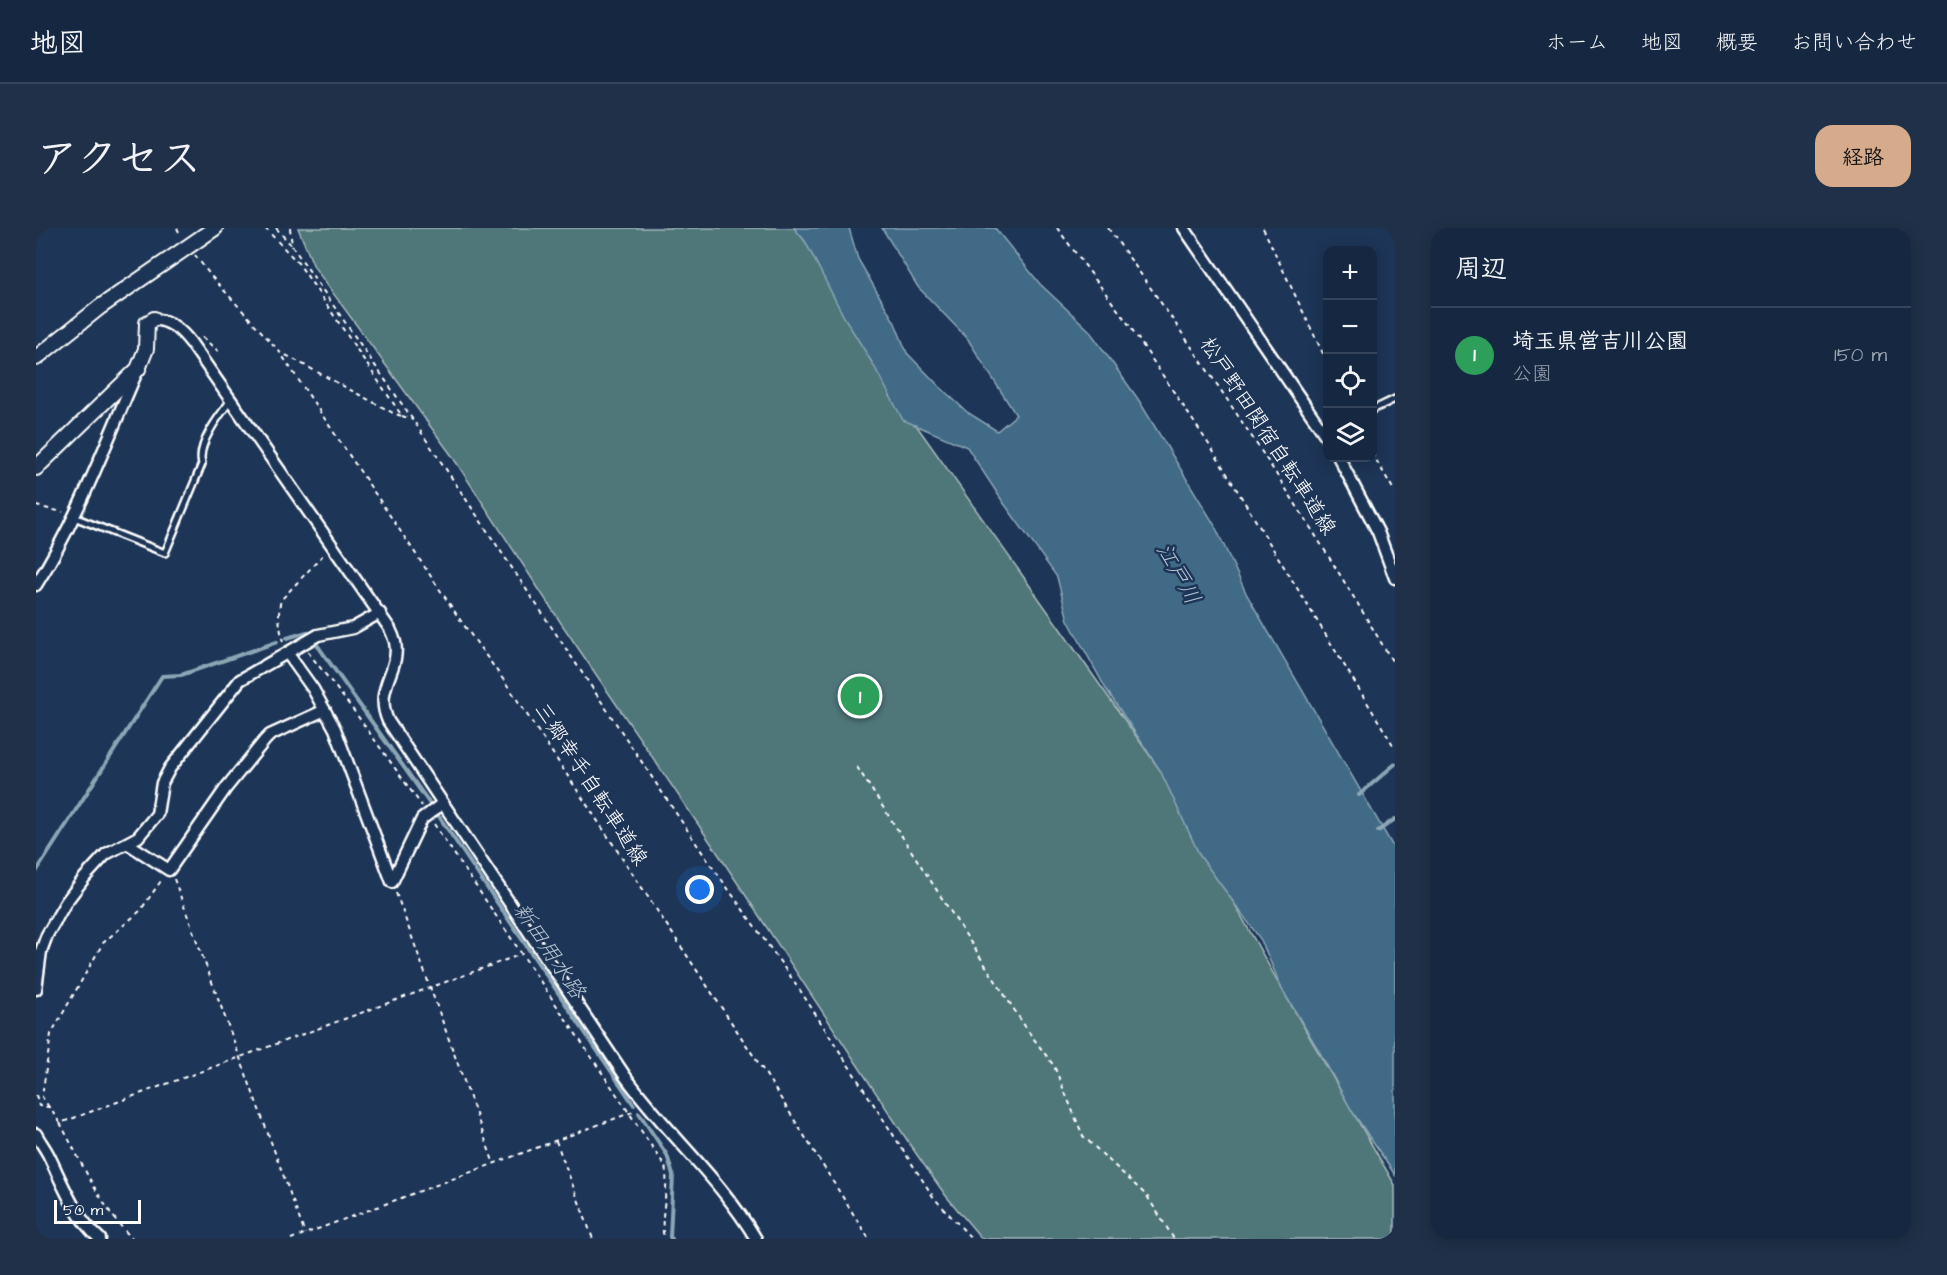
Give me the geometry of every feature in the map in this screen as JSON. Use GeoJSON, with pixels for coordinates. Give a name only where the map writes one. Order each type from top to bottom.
{"type":"FeatureCollection","features":[{"type":"Feature","properties":{"kind":"main road"},"geometry":{"type":"LineString","coordinates":[[36,358],[100,307],[215,228]]}},
{"type":"Feature","properties":{"kind":"main road"},"geometry":{"type":"LineString","coordinates":[[36,468],[138,369],[146,349],[147,323],[154,319]]}},
{"type":"Feature","properties":{"kind":"street"},"geometry":{"type":"LineString","coordinates":[[1187,229],[1323,429]]}},
{"type":"Feature","properties":{"kind":"street"},"geometry":{"type":"LineString","coordinates":[[154,319],[165,320],[184,334],[232,399],[380,613],[395,643],[394,662],[383,692],[384,712],[644,1103],[720,1185],[756,1239]]}},
{"type":"Feature","properties":{"kind":"street"},"geometry":{"type":"LineString","coordinates":[[36,585],[74,517],[138,369]]}},
{"type":"Feature","properties":{"kind":"street"},"geometry":{"type":"LineString","coordinates":[[1341,462],[1378,532],[1395,578]]}},
{"type":"Feature","properties":{"kind":"street"},"geometry":{"type":"LineString","coordinates":[[36,989],[41,951],[47,935],[66,902],[106,854],[138,837],[157,814],[162,783],[170,768],[235,685],[251,673],[318,635],[353,628],[380,613]]}},
{"type":"Feature","properties":{"kind":"street"},"geometry":{"type":"LineString","coordinates":[[288,654],[313,689],[335,729],[392,882]]}},
{"type":"Feature","properties":{"kind":"street"},"geometry":{"type":"LineString","coordinates":[[127,843],[169,870],[226,788],[265,740],[270,735],[325,710]]}},
{"type":"Feature","properties":{"kind":"street"},"geometry":{"type":"LineString","coordinates":[[392,882],[422,819],[443,803]]}},
{"type":"Feature","properties":{"kind":"street"},"geometry":{"type":"LineString","coordinates":[[37,1138],[44,1146],[65,1191],[80,1216],[100,1239]]}},
{"type":"Feature","properties":{"kind":"lane"},"geometry":{"type":"LineString","coordinates":[[74,517],[165,554],[202,464],[200,454],[214,422],[232,399]]}},
{"type":"Feature","properties":{"kind":"lane"},"geometry":{"type":"LineString","coordinates":[[1376,408],[1395,399]]}},
{"type":"Feature","properties":{"kind":"path"},"geometry":{"type":"LineString","coordinates":[[177,228],[183,239]]}},
{"type":"Feature","properties":{"kind":"path"},"geometry":{"type":"LineString","coordinates":[[265,228],[299,264],[402,416]]}},
{"type":"Feature","properties":{"kind":"path"},"geometry":{"type":"LineString","coordinates":[[276,228],[292,246],[413,420],[704,855],[798,987],[934,1198],[972,1239]]}},
{"type":"Feature","properties":{"kind":"path"},"geometry":{"type":"LineString","coordinates":[[290,228],[292,246]]}},
{"type":"Feature","properties":{"kind":"path"},"geometry":{"type":"LineString","coordinates":[[1057,228],[1127,322],[1210,446],[1395,748]]}},
{"type":"Feature","properties":{"kind":"path","name":"松戸野田関宿自転車道線"},"geometry":{"type":"LineString","coordinates":[[1108,228],[1243,422],[1339,570],[1395,666]]}},
{"type":"Feature","properties":{"kind":"path"},"geometry":{"type":"LineString","coordinates":[[1263,228],[1323,354]]}},
{"type":"Feature","properties":{"kind":"path","name":"三郷幸手自転車道線"},"geometry":{"type":"LineString","coordinates":[[194,254],[279,351],[461,621],[510,689],[764,1070],[868,1239]]}},
{"type":"Feature","properties":{"kind":"path","name":"三郷幸手自転車道線"},"geometry":{"type":"LineString","coordinates":[[279,351],[394,414],[413,420]]}},
{"type":"Feature","properties":{"kind":"path"},"geometry":{"type":"LineString","coordinates":[[1377,461],[1395,492]]}},
{"type":"Feature","properties":{"kind":"path"},"geometry":{"type":"LineString","coordinates":[[36,506],[58,510],[74,517]]}},
{"type":"Feature","properties":{"kind":"path"},"geometry":{"type":"LineString","coordinates":[[288,654],[280,624],[281,600],[332,545]]}},
{"type":"Feature","properties":{"kind":"path"},"geometry":{"type":"LineString","coordinates":[[302,645],[354,711],[427,814],[665,1166],[667,1175],[662,1229],[664,1239]]}},
{"type":"Feature","properties":{"kind":"path"},"geometry":{"type":"LineString","coordinates":[[857,768],[1028,1031],[1054,1066],[1083,1136],[1147,1197],[1174,1239]]}},
{"type":"Feature","properties":{"kind":"path"},"geometry":{"type":"LineString","coordinates":[[133,1239],[122,1228],[103,1200],[60,1123],[42,1097],[51,1034],[103,943],[140,910],[169,870],[176,883],[305,1234]]}},
{"type":"Feature","properties":{"kind":"path"},"geometry":{"type":"LineString","coordinates":[[392,882],[495,1164]]}},
{"type":"Feature","properties":{"kind":"path"},"geometry":{"type":"LineString","coordinates":[[60,1123],[522,954]]}},
{"type":"Feature","properties":{"kind":"path"},"geometry":{"type":"LineString","coordinates":[[36,1095],[39,1106],[49,1107]]}},
{"type":"Feature","properties":{"kind":"path"},"geometry":{"type":"LineString","coordinates":[[291,1239],[556,1142],[630,1113],[644,1103]]}},
{"type":"Feature","properties":{"kind":"path"},"geometry":{"type":"LineString","coordinates":[[556,1142],[593,1239]]}},
{"type":"Feature","properties":{"kind":"green space"},"geometry":{"type":"Polygon","coordinates":[[[298,228],[795,228],[805,241],[873,364],[1160,770],[1283,991],[1395,1185],[1395,1239],[982,1239],[946,1196],[915,1152],[452,456],[314,267],[298,228]]]}},
{"type":"Feature","properties":{"kind":"water","name":"江戸川"},"geometry":{"type":"Polygon","coordinates":[[[794,228],[849,228],[858,259],[895,323],[907,353],[967,412],[997,431],[1016,415],[967,338],[918,287],[882,228],[995,228],[1040,284],[1089,330],[1138,399],[1214,524],[1247,595],[1395,850],[1395,1175],[1352,1111],[1283,991],[1261,940],[1200,856],[1160,770],[1106,689],[1068,620],[1057,577],[967,447],[903,420],[873,364],[844,317],[805,241],[794,228]]]}},
{"type":"Feature","properties":{"kind":"waterway"},"geometry":{"type":"LineString","coordinates":[[287,638],[307,632]]}},
{"type":"Feature","properties":{"kind":"waterway"},"geometry":{"type":"LineString","coordinates":[[36,872],[162,676],[181,675],[277,642]]}},
{"type":"Feature","properties":{"kind":"waterway","name":"新田用水路"},"geometry":{"type":"LineString","coordinates":[[315,642],[430,804]]}},
{"type":"Feature","properties":{"kind":"waterway"},"geometry":{"type":"LineString","coordinates":[[1359,795],[1395,764]]}},
{"type":"Feature","properties":{"kind":"waterway","name":"新田用水路"},"geometry":{"type":"LineString","coordinates":[[438,815],[634,1105]]}},
{"type":"Feature","properties":{"kind":"waterway"},"geometry":{"type":"LineString","coordinates":[[1378,831],[1395,819]]}},
{"type":"Feature","properties":{"kind":"waterway","name":"新田用水路"},"geometry":{"type":"LineString","coordinates":[[639,1113],[667,1155],[673,1175],[670,1237],[672,1239]]}},
{"type":"Feature","properties":{"kind":"place","name":"埼玉県営吉川公園"},"geometry":{"type":"Point","coordinates":[860,696]}}]}
